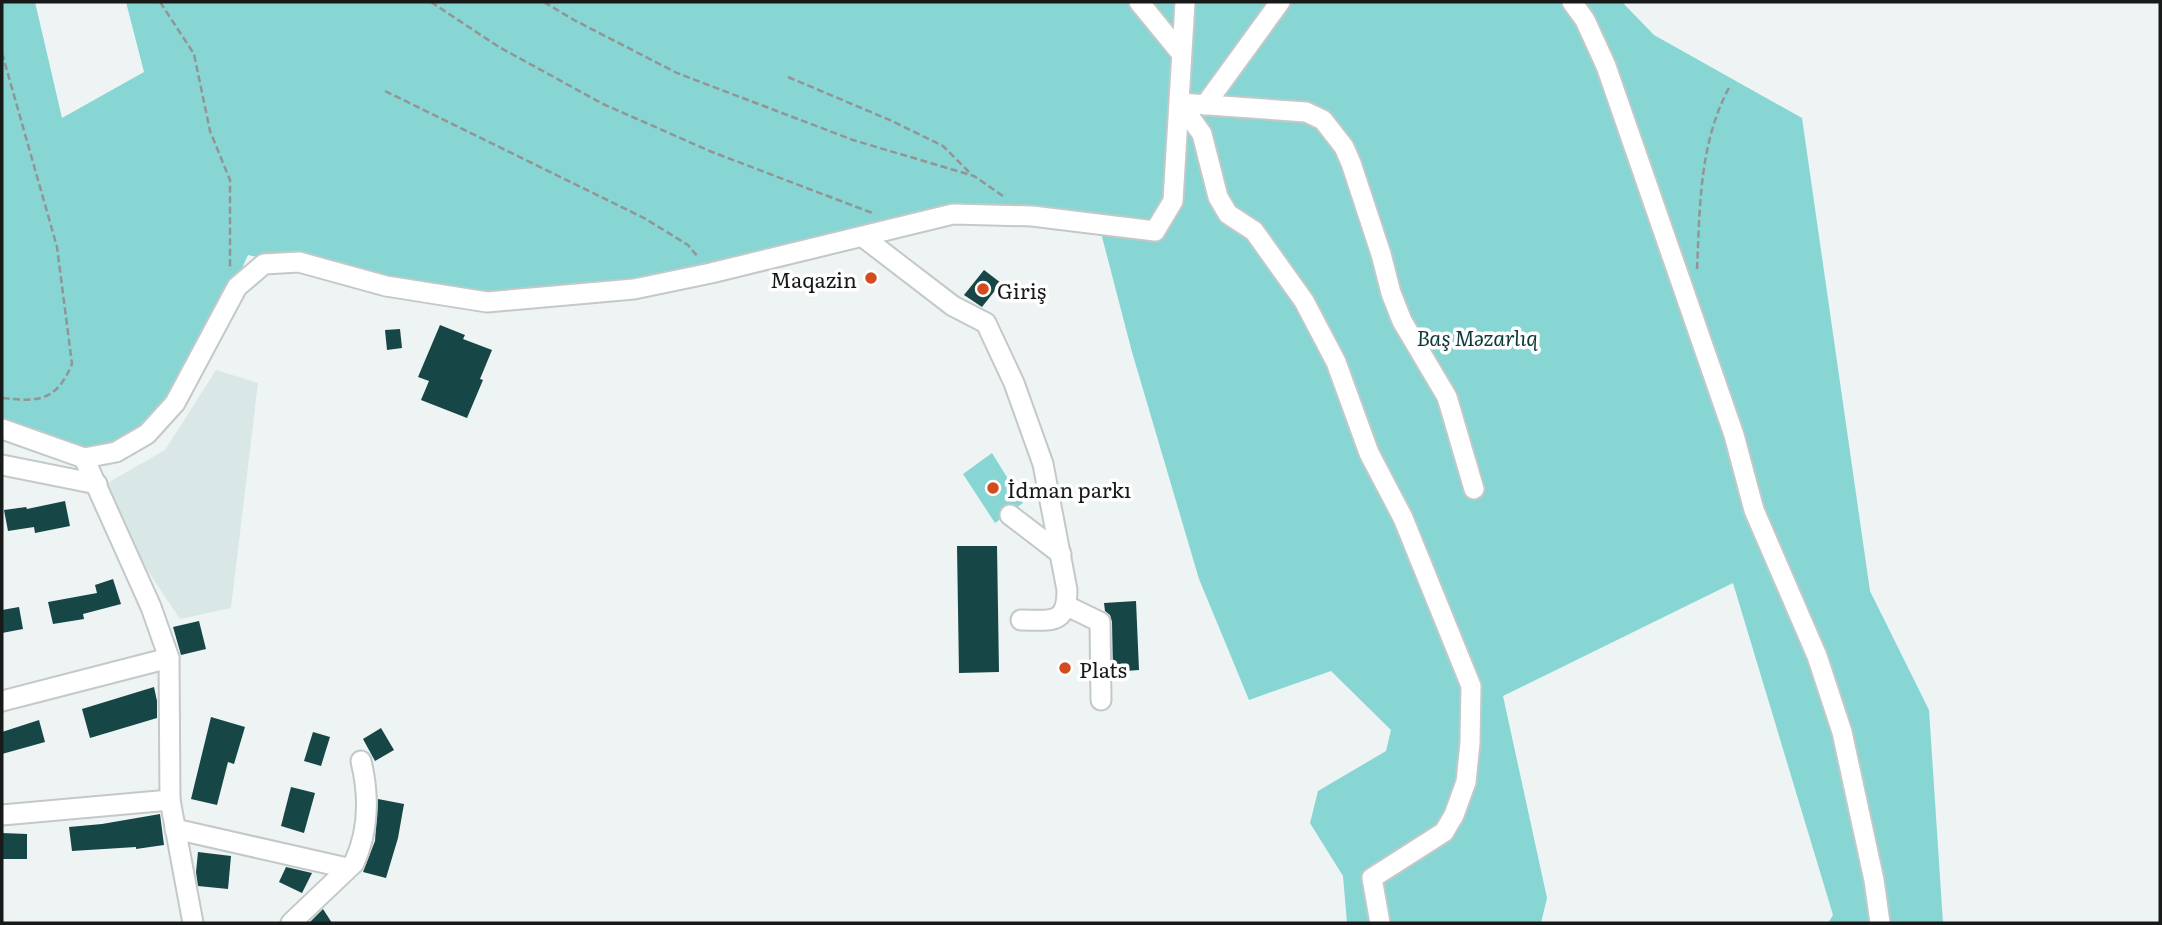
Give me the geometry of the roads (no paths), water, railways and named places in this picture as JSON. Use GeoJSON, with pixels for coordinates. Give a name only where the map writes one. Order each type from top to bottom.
{"type":"FeatureCollection","features":[{"type":"Feature","properties":{"kind":"street"},"geometry":{"type":"LineString","coordinates":[[1139,2],[1180,52]]}},
{"type":"Feature","properties":{"kind":"street"},"geometry":{"type":"LineString","coordinates":[[2,429],[84,458],[116,452],[147,435],[175,403],[237,287],[264,264],[299,262],[386,286],[487,302],[634,289],[953,214],[1032,216],[1155,231],[1173,201],[1185,2]]}},
{"type":"Feature","properties":{"kind":"street"},"geometry":{"type":"LineString","coordinates":[[1205,105],[1280,2]]}},
{"type":"Feature","properties":{"kind":"street"},"geometry":{"type":"LineString","coordinates":[[1572,2],[1585,20],[1606,66],[1734,435],[1754,510],[1816,656],[1842,732],[1874,880],[1880,923]]}},
{"type":"Feature","properties":{"kind":"street"},"geometry":{"type":"LineString","coordinates":[[1180,103],[1306,112],[1323,120],[1344,147],[1381,254],[1391,293],[1402,321],[1447,397],[1474,489]]}},
{"type":"Feature","properties":{"kind":"street"},"geometry":{"type":"LineString","coordinates":[[1180,103],[1202,134],[1218,197],[1228,214],[1254,231],[1304,301],[1336,362],[1369,453],[1403,518],[1471,686],[1470,743],[1465,782],[1454,815],[1444,832],[1372,878],[1381,923]]}},
{"type":"Feature","properties":{"kind":"street"},"geometry":{"type":"LineString","coordinates":[[863,237],[953,306],[986,323],[1014,383],[1043,464],[1061,554],[1067,606],[1062,614],[1051,620],[1021,620]]}},
{"type":"Feature","properties":{"kind":"street"},"geometry":{"type":"LineString","coordinates":[[84,458],[151,607],[169,658],[170,800],[193,923]]}},
{"type":"Feature","properties":{"kind":"street"},"geometry":{"type":"LineString","coordinates":[[2,465],[97,484]]}},
{"type":"Feature","properties":{"kind":"street"},"geometry":{"type":"LineString","coordinates":[[1010,514],[1061,554]]}},
{"type":"Feature","properties":{"kind":"street"},"geometry":{"type":"LineString","coordinates":[[1067,606],[1100,622],[1101,700]]}},
{"type":"Feature","properties":{"kind":"street"},"geometry":{"type":"LineString","coordinates":[[2,701],[169,658]]}},
{"type":"Feature","properties":{"kind":"street"},"geometry":{"type":"LineString","coordinates":[[291,923],[354,863],[360,850],[367,786],[361,761]]}},
{"type":"Feature","properties":{"kind":"street"},"geometry":{"type":"LineString","coordinates":[[2,815],[170,800]]}},
{"type":"Feature","properties":{"kind":"street"},"geometry":{"type":"LineString","coordinates":[[175,829],[347,868]]}},
{"type":"Feature","properties":{"kind":"place","name":"Maqazin"},"geometry":{"type":"Point","coordinates":[871,278]}},
{"type":"Feature","properties":{"kind":"place","name":"Giriş"},"geometry":{"type":"Point","coordinates":[983,289]}},
{"type":"Feature","properties":{"kind":"place","name":"İdman parkı"},"geometry":{"type":"Point","coordinates":[993,488]}},
{"type":"Feature","properties":{"kind":"place","name":"Plats"},"geometry":{"type":"Point","coordinates":[1065,668]}},
{"type":"Feature","properties":{"kind":"park label","name":"Baş Məzarlıq"},"geometry":{"type":"Point","coordinates":[1477,336]}}]}
